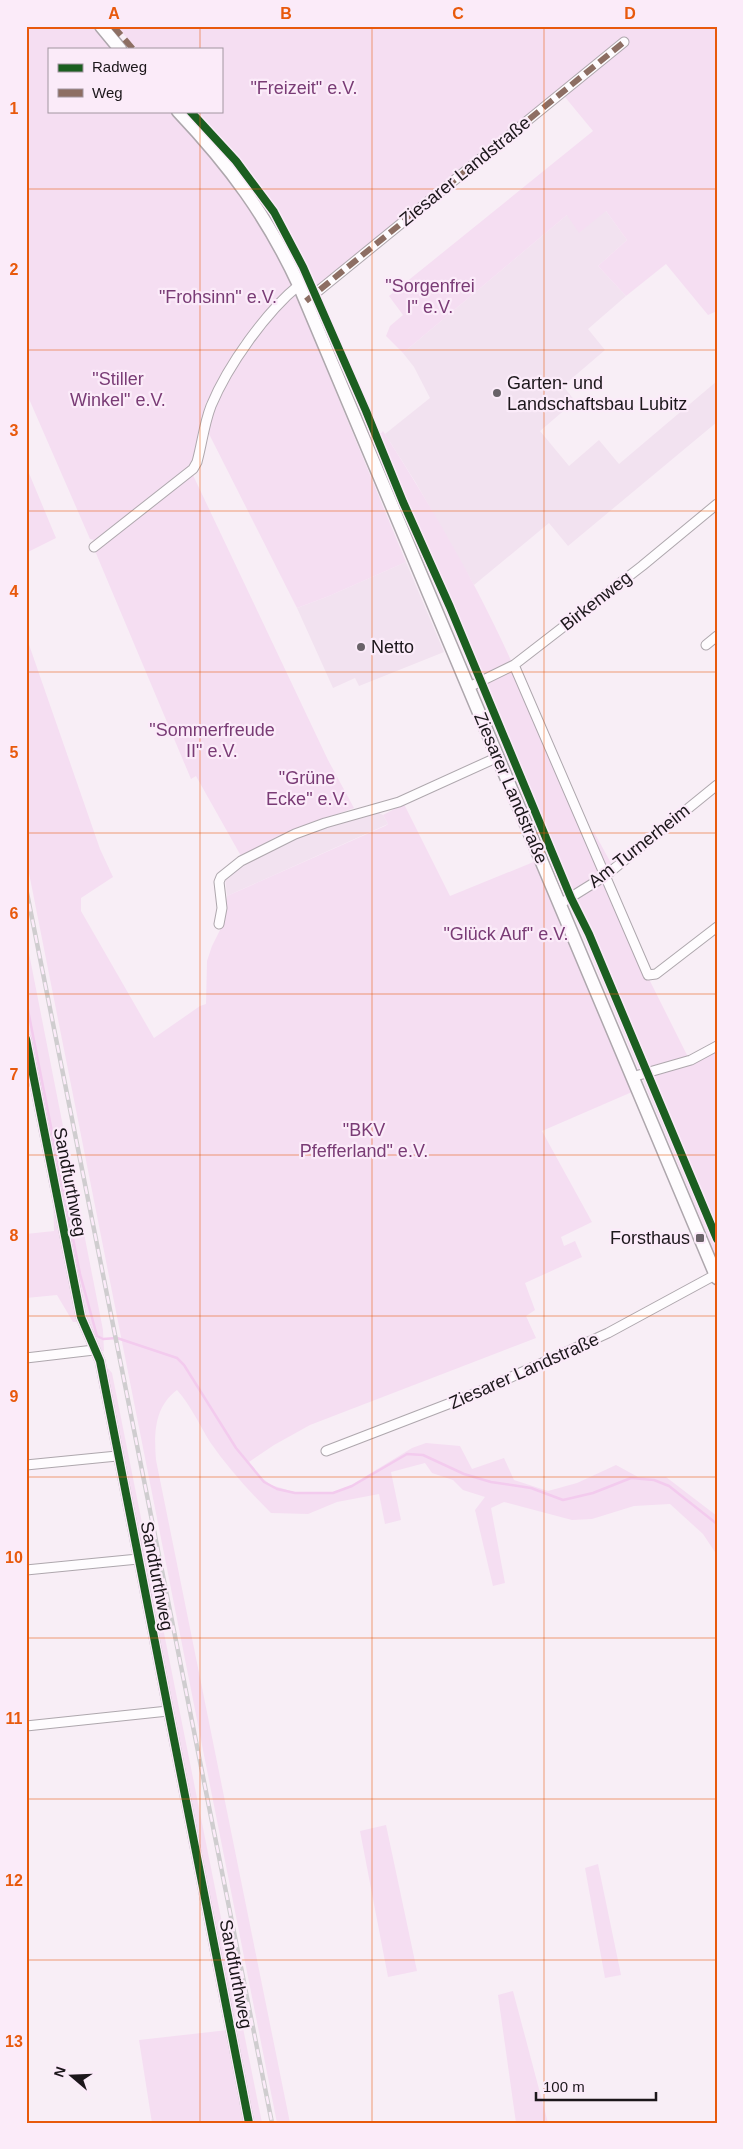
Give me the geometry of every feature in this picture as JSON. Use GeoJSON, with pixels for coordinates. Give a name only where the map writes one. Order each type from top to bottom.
{"type":"FeatureCollection","features":[{"type":"Feature","properties":{"kind":"main road"},"geometry":{"type":"LineString","coordinates":[[101,26],[119,48]]}},
{"type":"Feature","properties":{"kind":"main road","name":"Ziesarer Landstraße"},"geometry":{"type":"LineString","coordinates":[[179,112],[229,168],[251,198],[279,244],[299,284],[716,1276]]}},
{"type":"Feature","properties":{"kind":"street","name":"Ziesarer Landstraße"},"geometry":{"type":"LineString","coordinates":[[306,301],[624,42]]}},
{"type":"Feature","properties":{"kind":"street"},"geometry":{"type":"LineString","coordinates":[[94,547],[192,469],[197,462],[210,408],[244,347],[275,307],[299,284]]}},
{"type":"Feature","properties":{"kind":"street","name":"Birkenweg"},"geometry":{"type":"LineString","coordinates":[[469,687],[514,665],[642,566],[717,504]]}},
{"type":"Feature","properties":{"kind":"street"},"geometry":{"type":"LineString","coordinates":[[706,644],[717,636]]}},
{"type":"Feature","properties":{"kind":"street"},"geometry":{"type":"LineString","coordinates":[[514,665],[648,975],[656,974],[717,927]]}},
{"type":"Feature","properties":{"kind":"street"},"geometry":{"type":"LineString","coordinates":[[219,924],[222,917],[219,882],[221,877],[241,861],[295,834],[325,823],[399,802],[498,757]]}},
{"type":"Feature","properties":{"kind":"street","name":"Am Turnerheim"},"geometry":{"type":"LineString","coordinates":[[560,904],[605,876],[717,785]]}},
{"type":"Feature","properties":{"kind":"street","name":"Sandfurthweg"},"geometry":{"type":"LineString","coordinates":[[26,1038],[81,1317],[100,1361],[117,1456],[249,2123]]}},
{"type":"Feature","properties":{"kind":"street"},"geometry":{"type":"LineString","coordinates":[[632,1077],[692,1060],[717,1046]]}},
{"type":"Feature","properties":{"kind":"street","name":"Ziesarer Landstraße"},"geometry":{"type":"LineString","coordinates":[[326,1451],[483,1390],[623,1326],[716,1276]]}},
{"type":"Feature","properties":{"kind":"street"},"geometry":{"type":"LineString","coordinates":[[26,1358],[94,1350]]}},
{"type":"Feature","properties":{"kind":"street"},"geometry":{"type":"LineString","coordinates":[[26,1466],[117,1456]]}},
{"type":"Feature","properties":{"kind":"street","name":"Sandfurthweg"},"geometry":{"type":"LineString","coordinates":[[26,1570],[138,1559]]}},
{"type":"Feature","properties":{"kind":"street"},"geometry":{"type":"LineString","coordinates":[[26,1726],[168,1711]]}},
{"type":"Feature","properties":{"kind":"shaded area","name":"Garten- und Landschaftsbau Lubitz"},"geometry":{"type":"Polygon","coordinates":[[[606,211],[627,240],[598,266],[626,296],[588,329],[605,350],[563,386],[575,401],[540,431],[569,466],[599,440],[619,464],[717,381],[717,422],[568,546],[549,523],[474,585],[416,483],[385,434],[430,398],[414,367],[403,353],[567,215],[606,211]]]}},
{"type":"Feature","properties":{"kind":"shaded area"},"geometry":{"type":"Polygon","coordinates":[[[406,562],[444,652],[359,686],[355,678],[333,688],[297,608],[406,562]]]}},
{"type":"Feature","properties":{"kind":"shaded area"},"geometry":{"type":"Polygon","coordinates":[[[375,811],[383,815],[388,824],[227,896],[225,877],[228,872],[263,852],[314,830],[375,811]]]}},
{"type":"Feature","properties":{"kind":"green space"},"geometry":{"type":"Polygon","coordinates":[[[26,26],[92,26],[110,48],[48,48],[48,112],[171,112],[228,177],[264,232],[292,284],[275,301],[245,342],[242,340],[240,342],[242,347],[209,401],[206,402],[193,463],[98,541],[90,539],[26,392],[26,26]]]}},
{"type":"Feature","properties":{"kind":"green space"},"geometry":{"type":"Polygon","coordinates":[[[116,26],[717,26],[717,311],[708,315],[666,264],[626,296],[598,266],[627,240],[606,211],[579,233],[567,215],[403,353],[386,336],[390,326],[403,315],[389,296],[593,131],[560,91],[318,288],[280,215],[237,156],[197,112],[222,112],[222,48],[136,48],[116,26]]]}},
{"type":"Feature","properties":{"kind":"green space"},"geometry":{"type":"Polygon","coordinates":[[[295,293],[406,562],[297,608],[208,432],[219,396],[244,352],[249,350],[252,342],[269,319],[295,293]]]}},
{"type":"Feature","properties":{"kind":"green space"},"geometry":{"type":"Polygon","coordinates":[[[383,431],[441,526],[490,616],[532,709],[585,835],[594,832],[612,865],[602,872],[646,973],[688,1057],[692,1062],[711,1055],[717,1050],[717,1258],[468,660],[466,651],[378,437],[383,431]]]}},
{"type":"Feature","properties":{"kind":"green space"},"geometry":{"type":"Polygon","coordinates":[[[26,466],[56,538],[26,553],[26,466]]]}},
{"type":"Feature","properties":{"kind":"green space"},"geometry":{"type":"Polygon","coordinates":[[[192,473],[328,760],[354,808],[280,835],[241,856],[196,776],[191,779],[95,551],[192,473]]]}},
{"type":"Feature","properties":{"kind":"green space"},"geometry":{"type":"Polygon","coordinates":[[[26,636],[100,849],[113,877],[81,898],[81,911],[154,1038],[200,1006],[206,1004],[207,961],[223,924],[227,896],[385,826],[388,824],[383,815],[404,804],[450,896],[536,861],[632,1092],[542,1131],[592,1222],[561,1237],[564,1246],[575,1241],[582,1257],[525,1283],[535,1310],[526,1316],[536,1338],[310,1425],[274,1445],[249,1462],[257,1474],[271,1485],[294,1492],[335,1493],[412,1448],[426,1443],[460,1446],[472,1469],[504,1458],[514,1480],[548,1491],[577,1483],[616,1465],[638,1477],[666,1477],[717,1516],[717,1555],[703,1534],[670,1504],[634,1506],[592,1519],[572,1520],[504,1502],[491,1508],[505,1583],[493,1586],[475,1510],[485,1497],[463,1490],[453,1480],[432,1473],[425,1463],[391,1472],[401,1520],[385,1524],[379,1494],[337,1502],[308,1514],[271,1513],[224,1461],[177,1390],[164,1404],[157,1422],[155,1440],[156,1460],[290,2123],[277,2123],[26,858],[26,636]]]}},
{"type":"Feature","properties":{"kind":"green space"},"geometry":{"type":"Polygon","coordinates":[[[26,938],[103,1330],[104,1352],[96,1346],[84,1320],[26,1026],[26,938]]]}},
{"type":"Feature","properties":{"kind":"green space"},"geometry":{"type":"Polygon","coordinates":[[[53,1192],[80,1322],[73,1322],[57,1295],[26,1298],[26,1234],[54,1231],[53,1192]]]}},
{"type":"Feature","properties":{"kind":"green space"},"geometry":{"type":"Polygon","coordinates":[[[106,1366],[112,1373],[262,2123],[253,2123],[106,1378],[106,1366]]]}},
{"type":"Feature","properties":{"kind":"green space"},"geometry":{"type":"Polygon","coordinates":[[[386,1825],[417,1971],[388,1977],[360,1831],[386,1825]]]}},
{"type":"Feature","properties":{"kind":"green space"},"geometry":{"type":"Polygon","coordinates":[[[598,1864],[621,1975],[605,1978],[585,1868],[598,1864]]]}},
{"type":"Feature","properties":{"kind":"green space"},"geometry":{"type":"Polygon","coordinates":[[[513,1991],[548,2123],[516,2123],[498,1995],[513,1991]]]}},
{"type":"Feature","properties":{"kind":"green space"},"geometry":{"type":"Polygon","coordinates":[[[228,2030],[246,2123],[152,2123],[139,2040],[228,2030]]]}},
{"type":"Feature","properties":{"kind":"waterway"},"geometry":{"type":"LineString","coordinates":[[26,1000],[80,1274],[97,1336],[103,1339],[117,1338],[177,1358],[184,1365],[236,1448],[264,1482],[277,1489],[295,1493],[333,1493],[352,1486],[407,1454],[423,1455],[464,1474],[491,1482],[531,1488],[563,1500],[593,1493],[631,1478],[654,1480],[669,1486],[717,1524]]}},
{"type":"Feature","properties":{"kind":"railway"},"geometry":{"type":"LineString","coordinates":[[26,888],[272,2123]]}},
{"type":"Feature","properties":{"kind":"marked path"},"geometry":{"type":"LineString","coordinates":[[113,26],[132,48]]}},
{"type":"Feature","properties":{"kind":"marked path"},"geometry":{"type":"LineString","coordinates":[[306,301],[624,42]]}},
{"type":"Feature","properties":{"kind":"cycle path"},"geometry":{"type":"LineString","coordinates":[[191,112],[236,161],[274,212],[303,267],[450,607],[571,898],[589,934],[717,1239]]}},
{"type":"Feature","properties":{"kind":"cycle path"},"geometry":{"type":"LineString","coordinates":[[26,1039],[81,1317],[100,1361],[249,2123]]}},
{"type":"Feature","properties":{"kind":"place","name":"Garten- und Landschaftsbau Lubitz"},"geometry":{"type":"Point","coordinates":[497,393]}},
{"type":"Feature","properties":{"kind":"place","name":"Netto"},"geometry":{"type":"Point","coordinates":[361,647]}},
{"type":"Feature","properties":{"kind":"place","name":"Forsthaus"},"geometry":{"type":"Point","coordinates":[700,1238]}},
{"type":"Feature","properties":{"kind":"park label","name":"\"Freizeit\" e.V."},"geometry":{"type":"Point","coordinates":[304,88]}},
{"type":"Feature","properties":{"kind":"park label","name":"\"Sorgenfrei I\" e.V."},"geometry":{"type":"Point","coordinates":[430,296]}},
{"type":"Feature","properties":{"kind":"park label","name":"\"Frohsinn\" e.V."},"geometry":{"type":"Point","coordinates":[218,297]}},
{"type":"Feature","properties":{"kind":"park label","name":"\"Stiller Winkel\" e.V."},"geometry":{"type":"Point","coordinates":[118,389]}},
{"type":"Feature","properties":{"kind":"park label","name":"\"Sommerfreude II\" e.V."},"geometry":{"type":"Point","coordinates":[212,740]}},
{"type":"Feature","properties":{"kind":"park label","name":"\"Grüne Ecke\" e.V."},"geometry":{"type":"Point","coordinates":[307,788]}},
{"type":"Feature","properties":{"kind":"park label","name":"\"Glück Auf\" e.V."},"geometry":{"type":"Point","coordinates":[506,934]}},
{"type":"Feature","properties":{"kind":"park label","name":"\"BKV Pfefferland\" e.V."},"geometry":{"type":"Point","coordinates":[364,1140]}}]}
